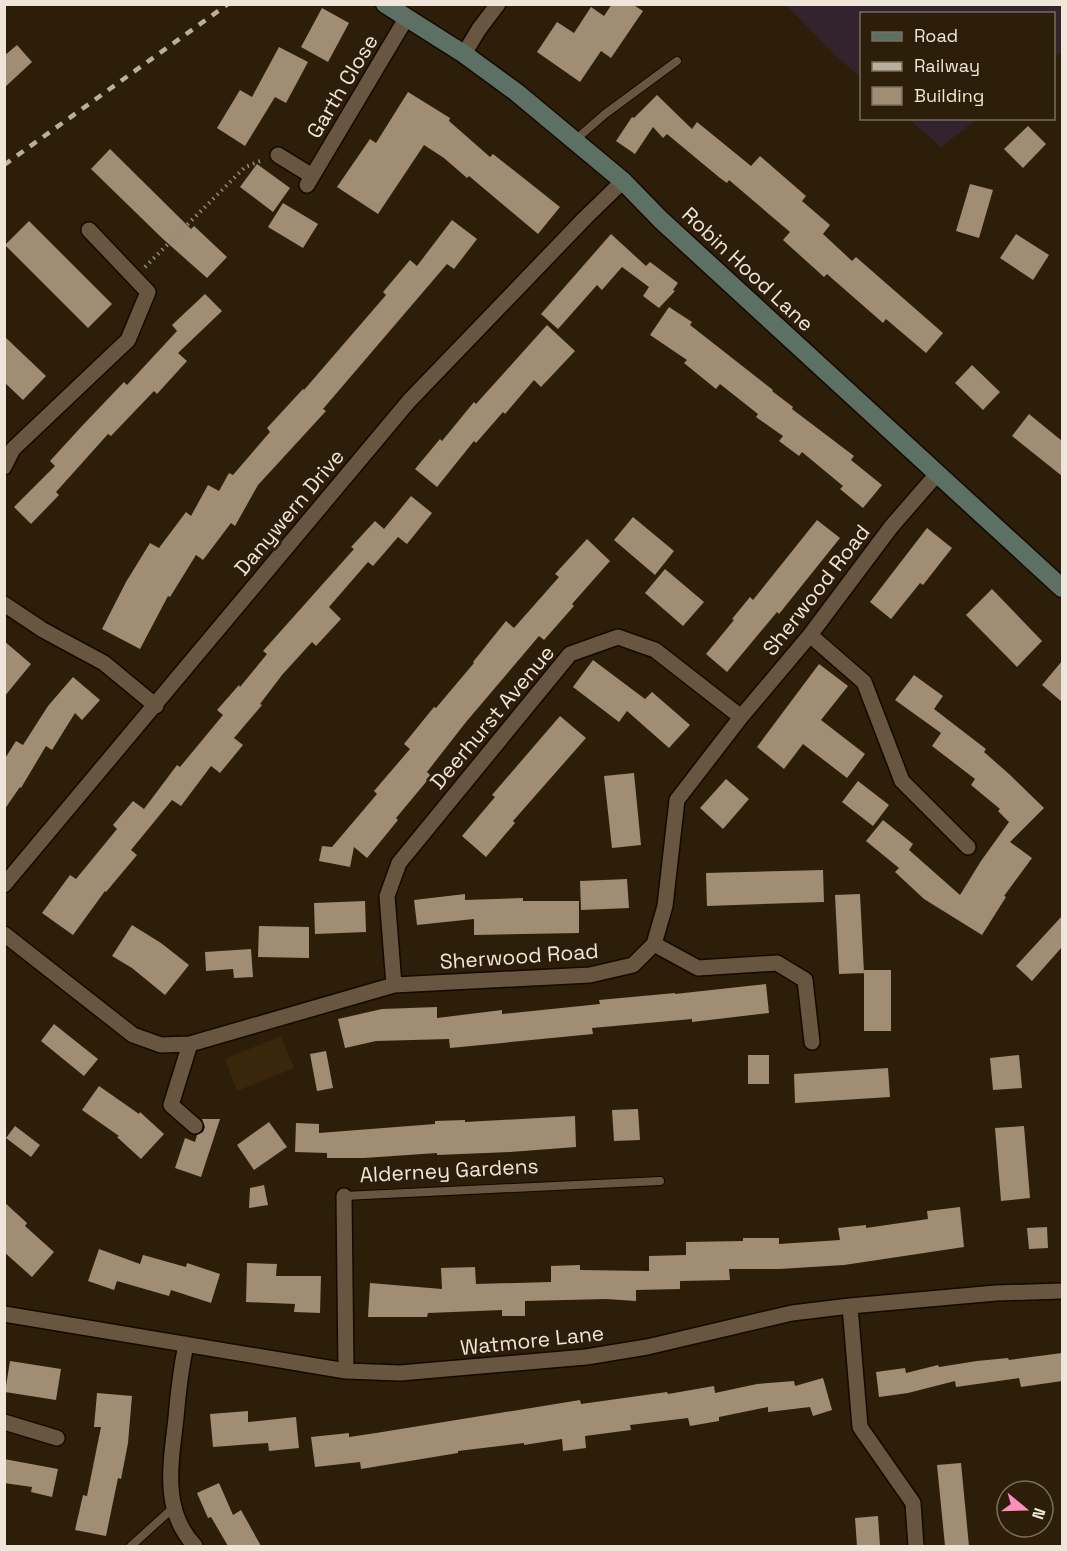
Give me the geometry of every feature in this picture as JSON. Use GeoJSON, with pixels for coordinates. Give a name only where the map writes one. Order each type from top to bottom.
{"type":"FeatureCollection","features":[{"type":"Feature","properties":{"kind":"main road","name":"Robin Hood Lane"},"geometry":{"type":"LineString","coordinates":[[385,4],[464,54],[516,92],[623,181],[661,220],[1062,588]]}},
{"type":"Feature","properties":{"kind":"street"},"geometry":{"type":"LineString","coordinates":[[464,54],[498,4]]}},
{"type":"Feature","properties":{"kind":"street","name":"Garth Close"},"geometry":{"type":"LineString","coordinates":[[278,155],[310,180],[407,17]]}},
{"type":"Feature","properties":{"kind":"street","name":"Danywern Drive"},"geometry":{"type":"LineString","coordinates":[[4,885],[409,401],[623,181]]}},
{"type":"Feature","properties":{"kind":"street"},"geometry":{"type":"LineString","coordinates":[[4,467],[9,444],[128,340],[148,292],[89,230]]}},
{"type":"Feature","properties":{"kind":"street","name":"Sherwood Road"},"geometry":{"type":"LineString","coordinates":[[4,934],[133,1035],[161,1046],[190,1044],[394,986],[590,975],[633,965],[654,944],[666,906],[677,800],[741,717],[810,635],[891,527],[937,474]]}},
{"type":"Feature","properties":{"kind":"street"},"geometry":{"type":"LineString","coordinates":[[4,604],[43,630],[104,663],[156,706]]}},
{"type":"Feature","properties":{"kind":"street"},"geometry":{"type":"LineString","coordinates":[[810,635],[864,682],[902,781],[968,847]]}},
{"type":"Feature","properties":{"kind":"street","name":"Deerhurst Avenue"},"geometry":{"type":"LineString","coordinates":[[394,986],[387,896],[399,863],[570,654],[618,637],[655,650],[741,717]]}},
{"type":"Feature","properties":{"kind":"street"},"geometry":{"type":"LineString","coordinates":[[654,944],[698,968],[777,963],[805,980],[812,1042]]}},
{"type":"Feature","properties":{"kind":"street"},"geometry":{"type":"LineString","coordinates":[[190,1044],[171,1106],[195,1126]]}},
{"type":"Feature","properties":{"kind":"street","name":"Alderney Gardens"},"geometry":{"type":"LineString","coordinates":[[344,1196],[346,1371]]}},
{"type":"Feature","properties":{"kind":"street","name":"Watmore Lane"},"geometry":{"type":"LineString","coordinates":[[4,1314],[346,1371],[400,1373],[586,1357],[647,1347],[792,1313],[996,1293],[1062,1291]]}},
{"type":"Feature","properties":{"kind":"street"},"geometry":{"type":"LineString","coordinates":[[850,1306],[860,1427],[913,1503],[916,1546]]}},
{"type":"Feature","properties":{"kind":"street"},"geometry":{"type":"LineString","coordinates":[[186,1344],[169,1476],[173,1508],[180,1527],[195,1546]]}},
{"type":"Feature","properties":{"kind":"street"},"geometry":{"type":"LineString","coordinates":[[4,1422],[57,1438]]}},
{"type":"Feature","properties":{"kind":"lane"},"geometry":{"type":"LineString","coordinates":[[574,141],[605,114],[677,61]]}},
{"type":"Feature","properties":{"kind":"lane","name":"Alderney Gardens"},"geometry":{"type":"LineString","coordinates":[[344,1196],[660,1180]]}},
{"type":"Feature","properties":{"kind":"lane"},"geometry":{"type":"LineString","coordinates":[[131,1546],[173,1508]]}},
{"type":"Feature","properties":{"kind":"path"},"geometry":{"type":"LineString","coordinates":[[134,277],[245,167],[278,155]]}},
{"type":"Feature","properties":{"kind":"shaded area"},"geometry":{"type":"Polygon","coordinates":[[[786,5],[1062,5],[1062,51],[1055,57],[1055,12],[860,12],[860,77],[786,5]]]}},
{"type":"Feature","properties":{"kind":"shaded area"},"geometry":{"type":"Polygon","coordinates":[[[910,120],[976,120],[941,147],[910,120]]]}},
{"type":"Feature","properties":{"kind":"shaded area"},"geometry":{"type":"Polygon","coordinates":[[[281,1036],[294,1068],[237,1091],[225,1059],[281,1036]]]}},
{"type":"Feature","properties":{"kind":"building"},"geometry":{"type":"Polygon","coordinates":[[[612,4],[632,4],[643,11],[611,58],[601,51],[580,82],[537,52],[557,22],[574,33],[591,7],[604,16],[612,4]]]}},
{"type":"Feature","properties":{"kind":"building"},"geometry":{"type":"Polygon","coordinates":[[[322,8],[349,23],[328,62],[301,47],[322,8]]]}},
{"type":"Feature","properties":{"kind":"building"},"geometry":{"type":"Polygon","coordinates":[[[17,45],[32,62],[4,88],[4,56],[17,45]]]}},
{"type":"Feature","properties":{"kind":"building"},"geometry":{"type":"Polygon","coordinates":[[[279,47],[308,62],[286,103],[275,97],[245,146],[217,128],[240,90],[252,97],[279,47]]]}},
{"type":"Feature","properties":{"kind":"building"},"geometry":{"type":"Polygon","coordinates":[[[408,92],[450,118],[449,121],[490,157],[493,154],[560,207],[538,234],[469,176],[467,178],[444,158],[424,145],[378,214],[337,187],[370,139],[376,143],[408,92]]]}},
{"type":"Feature","properties":{"kind":"building"},"geometry":{"type":"Polygon","coordinates":[[[657,95],[692,129],[697,122],[751,166],[760,156],[806,196],[802,201],[830,225],[823,234],[852,261],[856,257],[943,333],[926,353],[886,319],[883,323],[827,274],[824,277],[783,240],[790,232],[729,180],[727,183],[720,178],[667,134],[663,138],[653,127],[635,154],[616,141],[632,117],[634,118],[657,95]]]}},
{"type":"Feature","properties":{"kind":"building"},"geometry":{"type":"Polygon","coordinates":[[[1028,126],[1046,144],[1023,168],[1004,149],[1028,126]]]}},
{"type":"Feature","properties":{"kind":"building"},"geometry":{"type":"Polygon","coordinates":[[[110,149],[191,229],[194,226],[227,257],[207,278],[91,169],[110,149]]]}},
{"type":"Feature","properties":{"kind":"building"},"geometry":{"type":"Polygon","coordinates":[[[257,164],[290,188],[273,212],[240,187],[257,164]]]}},
{"type":"Feature","properties":{"kind":"building"},"geometry":{"type":"Polygon","coordinates":[[[970,184],[993,190],[979,238],[956,231],[970,184]]]}},
{"type":"Feature","properties":{"kind":"building"},"geometry":{"type":"Polygon","coordinates":[[[283,203],[318,224],[303,248],[268,227],[283,203]]]}},
{"type":"Feature","properties":{"kind":"building"},"geometry":{"type":"Polygon","coordinates":[[[452,220],[477,239],[454,269],[447,264],[323,409],[326,411],[258,485],[235,526],[231,523],[203,560],[196,555],[170,597],[168,596],[140,649],[102,629],[126,582],[150,543],[159,548],[186,512],[191,516],[208,485],[219,491],[229,473],[233,475],[270,432],[267,428],[304,390],[386,295],[383,292],[410,260],[417,266],[452,220]]]}},
{"type":"Feature","properties":{"kind":"building"},"geometry":{"type":"Polygon","coordinates":[[[29,221],[112,304],[88,328],[5,245],[29,221]]]}},
{"type":"Feature","properties":{"kind":"building"},"geometry":{"type":"Polygon","coordinates":[[[611,234],[646,266],[650,262],[678,283],[673,290],[675,291],[659,308],[643,296],[649,287],[622,267],[602,290],[597,285],[558,329],[541,314],[611,234]]]}},
{"type":"Feature","properties":{"kind":"building"},"geometry":{"type":"Polygon","coordinates":[[[1016,234],[1049,255],[1033,280],[1000,258],[1016,234]]]}},
{"type":"Feature","properties":{"kind":"building"},"geometry":{"type":"Polygon","coordinates":[[[205,294],[222,311],[178,353],[187,361],[157,394],[154,391],[111,436],[108,434],[56,492],[59,495],[31,524],[14,507],[55,466],[50,461],[124,382],[127,385],[177,331],[172,325],[205,294]]]}},
{"type":"Feature","properties":{"kind":"building"},"geometry":{"type":"Polygon","coordinates":[[[669,307],[692,322],[690,325],[773,390],[793,407],[792,409],[854,456],[851,460],[882,485],[863,508],[840,489],[843,486],[802,452],[799,456],[779,441],[783,436],[756,417],[758,414],[720,384],[716,389],[684,363],[687,360],[650,335],[669,307]]]}},
{"type":"Feature","properties":{"kind":"building"},"geometry":{"type":"Polygon","coordinates":[[[547,325],[575,351],[541,387],[534,380],[505,414],[503,412],[476,443],[474,441],[437,487],[415,469],[440,439],[442,441],[474,402],[476,404],[547,325]]]}},
{"type":"Feature","properties":{"kind":"building"},"geometry":{"type":"Polygon","coordinates":[[[4,336],[46,376],[23,400],[4,382],[4,336]]]}},
{"type":"Feature","properties":{"kind":"building"},"geometry":{"type":"Polygon","coordinates":[[[972,365],[1000,392],[983,410],[955,383],[972,365]]]}},
{"type":"Feature","properties":{"kind":"building"},"geometry":{"type":"Polygon","coordinates":[[[1029,414],[1062,441],[1062,476],[1012,436],[1029,414]]]}},
{"type":"Feature","properties":{"kind":"building"},"geometry":{"type":"Polygon","coordinates":[[[411,496],[432,513],[407,544],[398,537],[373,566],[368,562],[329,607],[341,619],[316,646],[312,642],[282,675],[260,704],[262,705],[234,738],[243,745],[220,773],[211,766],[181,806],[172,800],[131,850],[137,855],[105,891],[73,935],[42,913],[70,875],[76,879],[117,829],[113,825],[133,801],[144,809],[177,765],[180,767],[223,715],[217,710],[239,685],[240,687],[267,654],[263,651],[354,549],[351,547],[375,521],[384,529],[411,496]]]}},
{"type":"Feature","properties":{"kind":"building"},"geometry":{"type":"Polygon","coordinates":[[[633,517],[674,551],[655,575],[614,540],[633,517]]]}},
{"type":"Feature","properties":{"kind":"building"},"geometry":{"type":"Polygon","coordinates":[[[817,520],[840,538],[779,614],[777,612],[727,672],[706,654],[750,597],[753,600],[817,520]]]}},
{"type":"Feature","properties":{"kind":"building"},"geometry":{"type":"Polygon","coordinates":[[[927,528],[952,548],[923,585],[920,583],[891,619],[870,602],[927,528]]]}},
{"type":"Feature","properties":{"kind":"building"},"geometry":{"type":"Polygon","coordinates":[[[587,539],[610,561],[544,640],[539,636],[466,722],[427,772],[431,776],[367,858],[354,847],[350,867],[319,861],[322,846],[332,847],[377,794],[374,791],[410,749],[404,744],[434,707],[436,708],[474,663],[506,621],[514,628],[559,577],[555,574],[587,539]]]}},
{"type":"Feature","properties":{"kind":"building"},"geometry":{"type":"Polygon","coordinates":[[[665,569],[704,602],[683,626],[645,593],[665,569]]]}},
{"type":"Feature","properties":{"kind":"building"},"geometry":{"type":"Polygon","coordinates":[[[992,589],[1042,641],[1017,667],[966,615],[992,589]]]}},
{"type":"Feature","properties":{"kind":"building"},"geometry":{"type":"Polygon","coordinates":[[[4,641],[31,664],[4,697],[4,641]]]}},
{"type":"Feature","properties":{"kind":"building"},"geometry":{"type":"Polygon","coordinates":[[[593,660],[645,699],[652,692],[690,725],[669,748],[627,711],[619,722],[573,687],[593,660]]]}},
{"type":"Feature","properties":{"kind":"building"},"geometry":{"type":"Polygon","coordinates":[[[1062,661],[1062,702],[1042,685],[1062,661]]]}},
{"type":"Feature","properties":{"kind":"building"},"geometry":{"type":"Polygon","coordinates":[[[819,664],[848,686],[821,720],[865,754],[847,778],[803,744],[784,769],[757,747],[819,664]]]}},
{"type":"Feature","properties":{"kind":"building"},"geometry":{"type":"Polygon","coordinates":[[[914,675],[943,696],[934,709],[986,749],[984,752],[1044,808],[1010,842],[1032,858],[1004,896],[1006,897],[982,935],[924,899],[895,872],[899,868],[866,841],[883,820],[913,844],[909,850],[960,895],[1009,822],[998,811],[1000,809],[971,785],[975,779],[932,746],[941,733],[895,700],[914,675]]]}},
{"type":"Feature","properties":{"kind":"building"},"geometry":{"type":"Polygon","coordinates":[[[73,677],[100,700],[82,720],[75,713],[52,750],[46,746],[21,788],[4,810],[4,760],[16,741],[23,745],[48,706],[73,677]]]}},
{"type":"Feature","properties":{"kind":"building"},"geometry":{"type":"Polygon","coordinates":[[[560,716],[586,738],[513,821],[515,823],[486,857],[462,836],[495,797],[492,795],[560,716]]]}},
{"type":"Feature","properties":{"kind":"building"},"geometry":{"type":"Polygon","coordinates":[[[634,773],[641,845],[612,848],[604,776],[634,773]]]}},
{"type":"Feature","properties":{"kind":"building"},"geometry":{"type":"Polygon","coordinates":[[[726,779],[749,799],[723,829],[700,808],[726,779]]]}},
{"type":"Feature","properties":{"kind":"building"},"geometry":{"type":"Polygon","coordinates":[[[858,781],[889,805],[873,826],[842,802],[858,781]]]}},
{"type":"Feature","properties":{"kind":"building"},"geometry":{"type":"Polygon","coordinates":[[[823,870],[824,902],[707,906],[706,873],[823,870]]]}},
{"type":"Feature","properties":{"kind":"building"},"geometry":{"type":"Polygon","coordinates":[[[627,879],[629,908],[581,910],[580,881],[627,879]]]}},
{"type":"Feature","properties":{"kind":"building"},"geometry":{"type":"Polygon","coordinates":[[[465,894],[465,900],[523,898],[523,901],[579,901],[579,933],[474,935],[474,919],[417,925],[414,900],[465,894]]]}},
{"type":"Feature","properties":{"kind":"building"},"geometry":{"type":"Polygon","coordinates":[[[860,894],[864,973],[839,974],[835,895],[860,894]]]}},
{"type":"Feature","properties":{"kind":"building"},"geometry":{"type":"Polygon","coordinates":[[[365,901],[366,932],[315,934],[314,903],[365,901]]]}},
{"type":"Feature","properties":{"kind":"building"},"geometry":{"type":"Polygon","coordinates":[[[1062,916],[1062,947],[1032,981],[1016,966],[1062,916]]]}},
{"type":"Feature","properties":{"kind":"building"},"geometry":{"type":"Polygon","coordinates":[[[132,925],[161,943],[189,965],[165,995],[132,968],[112,956],[132,925]]]}},
{"type":"Feature","properties":{"kind":"building"},"geometry":{"type":"Polygon","coordinates":[[[259,926],[309,927],[309,958],[258,957],[259,926]]]}},
{"type":"Feature","properties":{"kind":"building"},"geometry":{"type":"Polygon","coordinates":[[[251,949],[253,977],[234,978],[233,969],[206,971],[205,952],[251,949]]]}},
{"type":"Feature","properties":{"kind":"building"},"geometry":{"type":"Polygon","coordinates":[[[864,970],[891,970],[891,1031],[864,1031],[864,970]]]}},
{"type":"Feature","properties":{"kind":"building"},"geometry":{"type":"Polygon","coordinates":[[[766,984],[769,1013],[692,1022],[692,1019],[592,1028],[593,1034],[450,1048],[449,1039],[376,1041],[345,1048],[338,1019],[382,1009],[437,1007],[437,1018],[502,1010],[502,1014],[600,1004],[599,1000],[766,984]]]}},
{"type":"Feature","properties":{"kind":"building"},"geometry":{"type":"Polygon","coordinates":[[[54,1024],[98,1059],[84,1076],[41,1041],[54,1024]]]}},
{"type":"Feature","properties":{"kind":"building"},"geometry":{"type":"Polygon","coordinates":[[[326,1051],[333,1088],[317,1091],[310,1054],[326,1051]]]}},
{"type":"Feature","properties":{"kind":"building"},"geometry":{"type":"Polygon","coordinates":[[[748,1055],[769,1055],[769,1084],[748,1084],[748,1055]]]}},
{"type":"Feature","properties":{"kind":"building"},"geometry":{"type":"Polygon","coordinates":[[[1019,1055],[1022,1088],[993,1090],[990,1058],[1019,1055]]]}},
{"type":"Feature","properties":{"kind":"building"},"geometry":{"type":"Polygon","coordinates":[[[888,1068],[890,1097],[795,1103],[794,1074],[888,1068]]]}},
{"type":"Feature","properties":{"kind":"building"},"geometry":{"type":"Polygon","coordinates":[[[99,1086],[139,1114],[140,1112],[164,1134],[141,1159],[117,1137],[119,1136],[82,1110],[99,1086]]]}},
{"type":"Feature","properties":{"kind":"building"},"geometry":{"type":"Polygon","coordinates":[[[638,1109],[640,1140],[614,1141],[612,1110],[638,1109]]]}},
{"type":"Feature","properties":{"kind":"building"},"geometry":{"type":"Polygon","coordinates":[[[575,1116],[576,1147],[364,1158],[327,1158],[327,1153],[295,1152],[296,1123],[319,1124],[319,1133],[435,1124],[435,1121],[465,1120],[465,1122],[575,1116]]]}},
{"type":"Feature","properties":{"kind":"building"},"geometry":{"type":"Polygon","coordinates":[[[202,1119],[220,1119],[201,1177],[175,1168],[185,1138],[195,1142],[197,1135],[203,1132],[205,1127],[202,1119]]]}},
{"type":"Feature","properties":{"kind":"building"},"geometry":{"type":"Polygon","coordinates":[[[269,1122],[287,1147],[254,1170],[237,1145],[269,1122]]]}},
{"type":"Feature","properties":{"kind":"building"},"geometry":{"type":"Polygon","coordinates":[[[15,1126],[40,1145],[31,1157],[6,1138],[15,1126]]]}},
{"type":"Feature","properties":{"kind":"building"},"geometry":{"type":"Polygon","coordinates":[[[1024,1126],[1030,1198],[1001,1201],[995,1128],[1024,1126]]]}},
{"type":"Feature","properties":{"kind":"building"},"geometry":{"type":"Polygon","coordinates":[[[264,1185],[268,1205],[249,1208],[250,1188],[264,1185]]]}},
{"type":"Feature","properties":{"kind":"building"},"geometry":{"type":"Polygon","coordinates":[[[4,1202],[27,1223],[25,1226],[54,1252],[32,1277],[4,1252],[4,1202]]]}},
{"type":"Feature","properties":{"kind":"building"},"geometry":{"type":"Polygon","coordinates":[[[960,1207],[964,1247],[844,1265],[729,1269],[730,1280],[680,1281],[680,1289],[636,1290],[636,1301],[606,1299],[525,1301],[525,1316],[502,1316],[502,1310],[428,1313],[427,1317],[368,1317],[370,1283],[442,1289],[441,1268],[475,1267],[476,1284],[551,1282],[551,1266],[580,1265],[580,1270],[649,1271],[649,1256],[686,1255],[686,1242],[743,1241],[743,1238],[779,1238],[779,1244],[840,1240],[838,1228],[866,1225],[866,1228],[928,1219],[927,1211],[960,1207]]]}},
{"type":"Feature","properties":{"kind":"building"},"geometry":{"type":"Polygon","coordinates":[[[1047,1227],[1048,1248],[1029,1249],[1027,1228],[1047,1227]]]}},
{"type":"Feature","properties":{"kind":"building"},"geometry":{"type":"Polygon","coordinates":[[[99,1249],[140,1264],[143,1255],[186,1267],[187,1263],[220,1274],[211,1303],[171,1290],[169,1296],[117,1281],[114,1290],[88,1281],[99,1249]]]}},
{"type":"Feature","properties":{"kind":"building"},"geometry":{"type":"Polygon","coordinates":[[[247,1263],[277,1264],[276,1276],[321,1276],[320,1313],[294,1312],[295,1304],[246,1302],[247,1263]]]}},
{"type":"Feature","properties":{"kind":"building"},"geometry":{"type":"Polygon","coordinates":[[[1062,1353],[1062,1381],[1021,1387],[1019,1378],[956,1387],[955,1381],[908,1393],[879,1397],[876,1372],[905,1368],[906,1373],[938,1365],[939,1367],[1062,1353]]]}},
{"type":"Feature","properties":{"kind":"building"},"geometry":{"type":"Polygon","coordinates":[[[10,1361],[61,1369],[56,1400],[5,1392],[10,1361]]]}},
{"type":"Feature","properties":{"kind":"building"},"geometry":{"type":"Polygon","coordinates":[[[823,1378],[832,1410],[813,1416],[810,1407],[768,1412],[768,1407],[719,1417],[719,1421],[690,1426],[688,1418],[630,1425],[631,1430],[585,1436],[586,1448],[563,1451],[562,1439],[458,1451],[458,1453],[361,1469],[360,1462],[315,1467],[311,1437],[349,1433],[349,1437],[580,1400],[581,1404],[714,1386],[715,1393],[757,1384],[794,1381],[795,1386],[823,1378]]]}},
{"type":"Feature","properties":{"kind":"building"},"geometry":{"type":"Polygon","coordinates":[[[97,1393],[132,1396],[128,1443],[106,1536],[75,1530],[83,1495],[87,1496],[101,1427],[94,1427],[97,1393]]]}},
{"type":"Feature","properties":{"kind":"building"},"geometry":{"type":"Polygon","coordinates":[[[248,1411],[248,1422],[296,1417],[299,1448],[269,1451],[268,1443],[213,1447],[210,1414],[248,1411]]]}},
{"type":"Feature","properties":{"kind":"building"},"geometry":{"type":"Polygon","coordinates":[[[4,1459],[58,1469],[52,1497],[31,1492],[32,1487],[4,1483],[4,1459]]]}},
{"type":"Feature","properties":{"kind":"building"},"geometry":{"type":"Polygon","coordinates":[[[961,1463],[969,1546],[945,1546],[937,1465],[961,1463]]]}},
{"type":"Feature","properties":{"kind":"building"},"geometry":{"type":"Polygon","coordinates":[[[219,1483],[233,1515],[241,1510],[261,1546],[228,1546],[211,1517],[208,1518],[197,1493],[219,1483]]]}},
{"type":"Feature","properties":{"kind":"building"},"geometry":{"type":"Polygon","coordinates":[[[878,1516],[880,1546],[857,1546],[855,1518],[878,1516]]]}},
{"type":"Feature","properties":{"kind":"railway"},"geometry":{"type":"LineString","coordinates":[[4,165],[228,4]]}}]}
